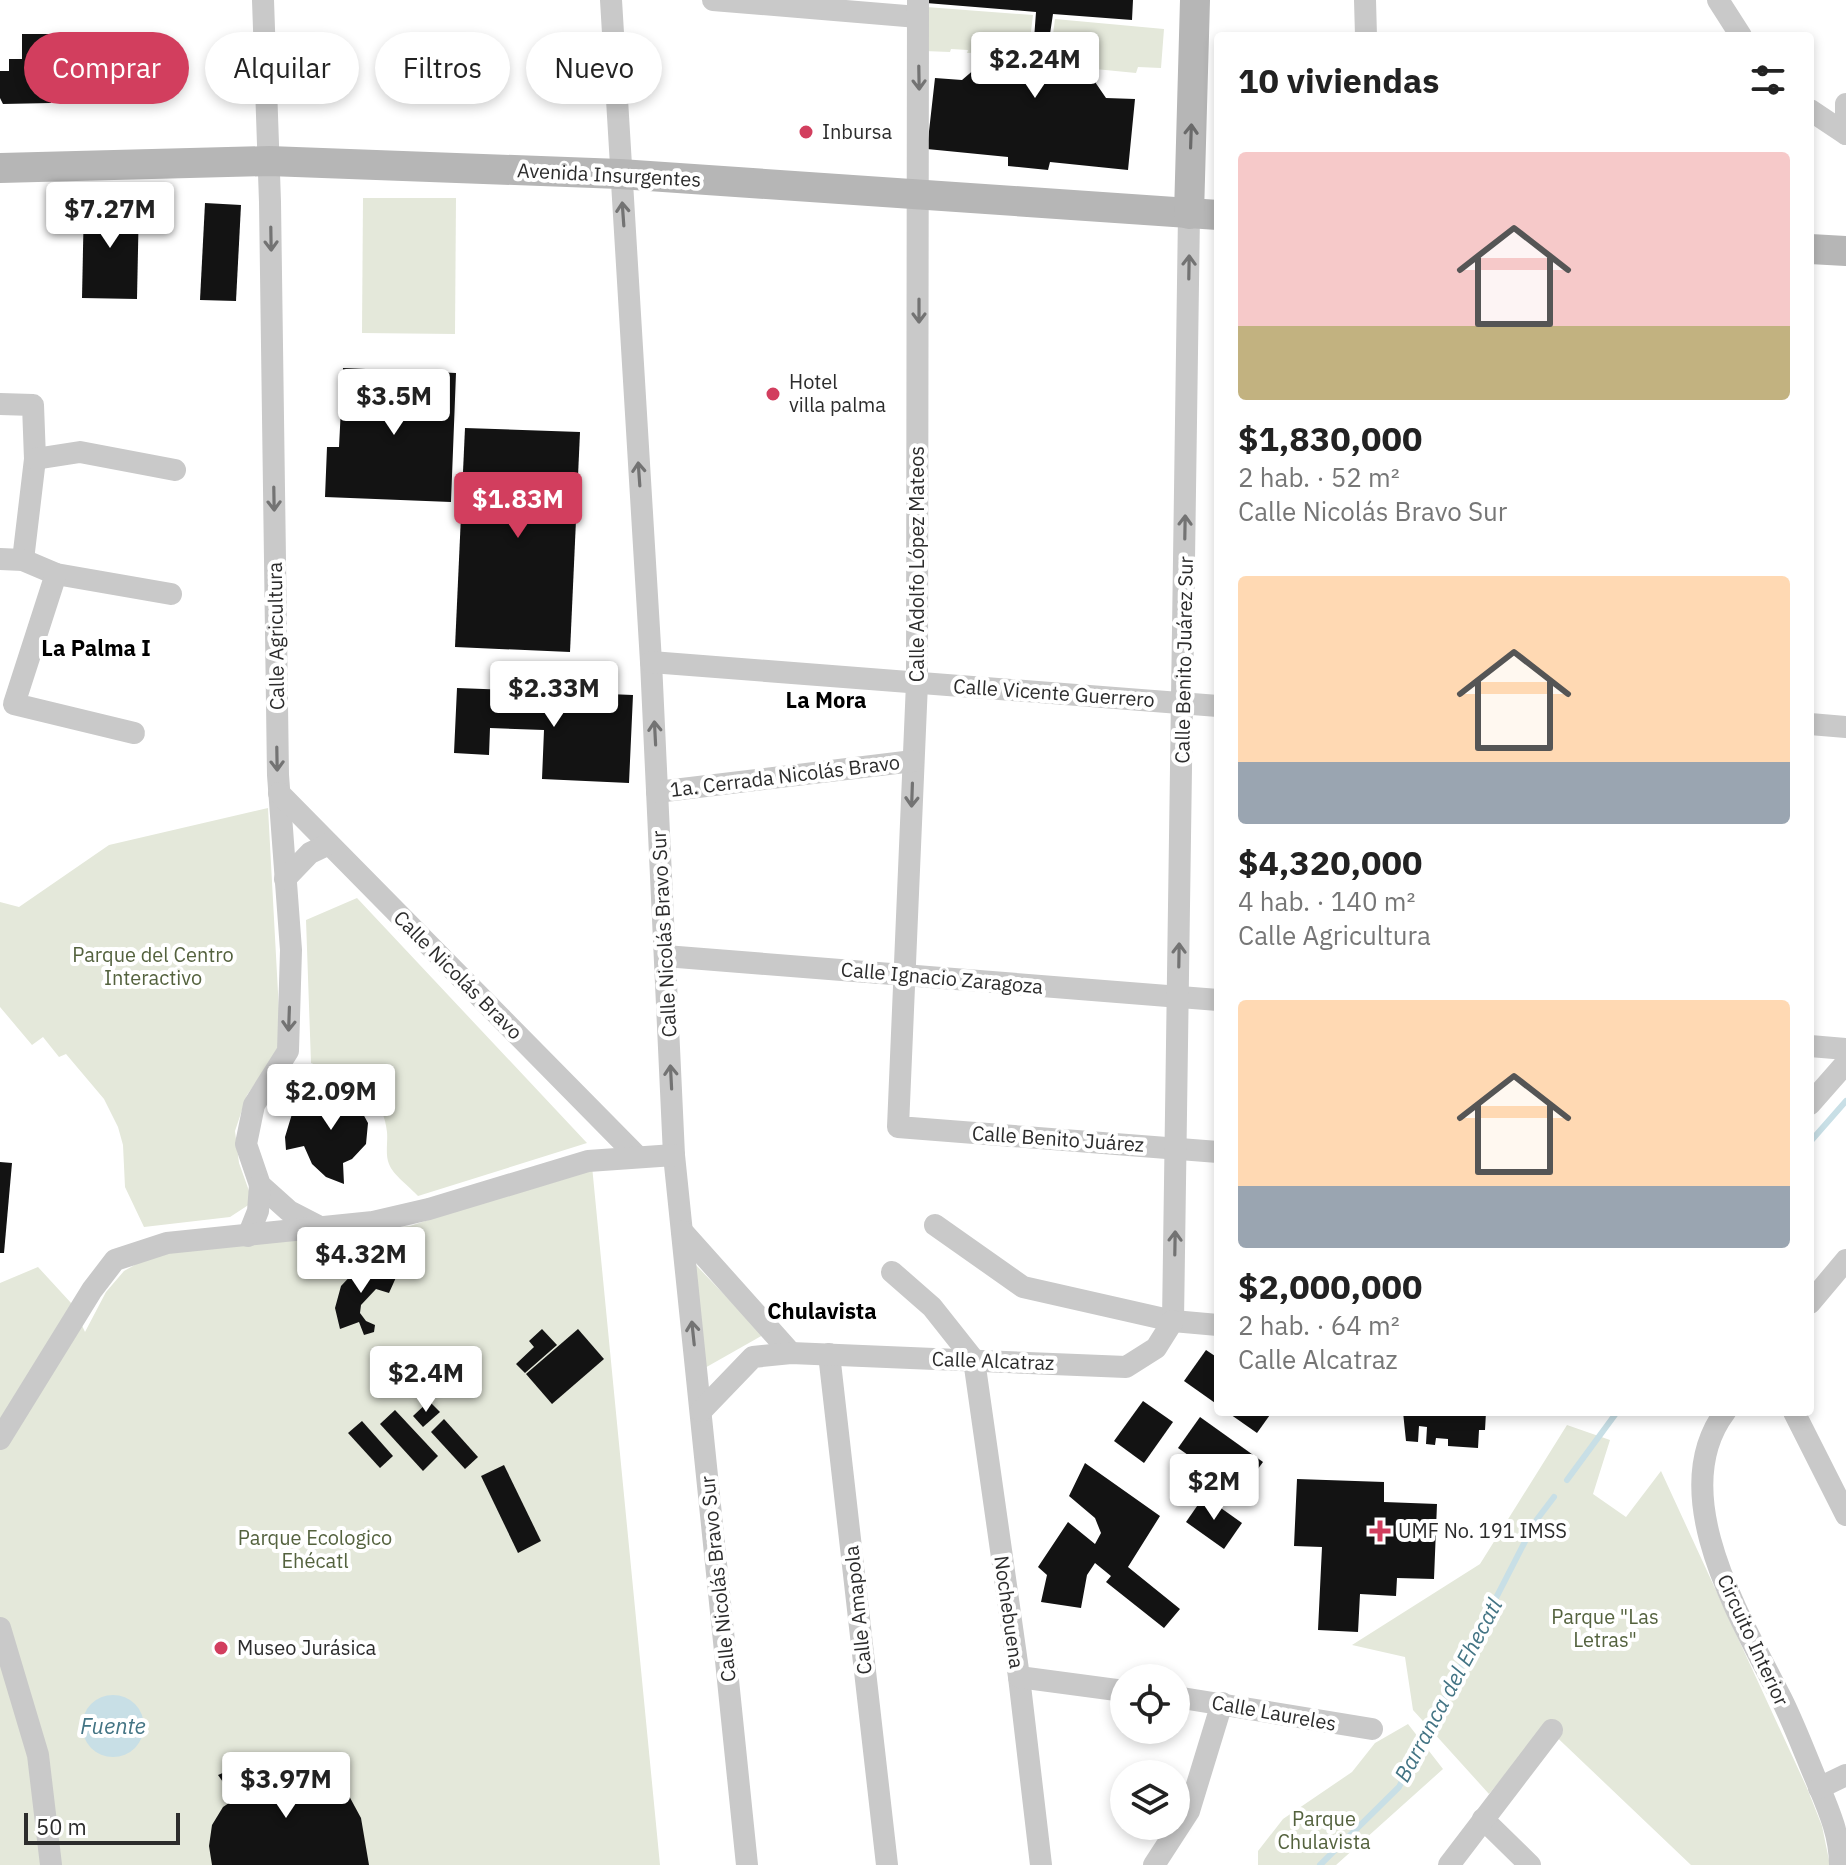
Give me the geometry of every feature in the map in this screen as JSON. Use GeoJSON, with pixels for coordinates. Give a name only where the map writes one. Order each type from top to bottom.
{"type":"FeatureCollection","features":[{"type":"Feature","properties":{"kind":"main road","name":"Calle Benito Juárez Sur"},"geometry":{"type":"LineString","coordinates":[[1195,0],[1204,214]]}},
{"type":"Feature","properties":{"kind":"main road","name":"Avenida Insurgentes"},"geometry":{"type":"LineString","coordinates":[[0,168],[269,161],[620,174],[1204,214]]}},
{"type":"Feature","properties":{"kind":"main road"},"geometry":{"type":"LineString","coordinates":[[1814,249],[1846,251]]}},
{"type":"Feature","properties":{"kind":"street","name":"Calle Agricultura"},"geometry":{"type":"LineString","coordinates":[[263,0],[269,161],[279,793],[291,950],[288,1051],[254,1105],[246,1144],[260,1185],[289,1211],[320,1227]]}},
{"type":"Feature","properties":{"kind":"street","name":"Calle Nicolás Bravo Sur"},"geometry":{"type":"LineString","coordinates":[[611,0],[651,662],[674,1155],[747,1865]]}},
{"type":"Feature","properties":{"kind":"street"},"geometry":{"type":"LineString","coordinates":[[713,0],[918,8]]}},
{"type":"Feature","properties":{"kind":"street"},"geometry":{"type":"LineString","coordinates":[[1365,0],[1366,32]]}},
{"type":"Feature","properties":{"kind":"street"},"geometry":{"type":"LineString","coordinates":[[1718,0],[1738,32]]}},
{"type":"Feature","properties":{"kind":"street","name":"Calle Adolfo López Mateos"},"geometry":{"type":"LineString","coordinates":[[898,1127],[917,683],[918,8]]}},
{"type":"Feature","properties":{"kind":"street"},"geometry":{"type":"LineString","coordinates":[[1846,104],[1846,134]]}},
{"type":"Feature","properties":{"kind":"street"},"geometry":{"type":"LineString","coordinates":[[1814,113],[1846,134]]}},
{"type":"Feature","properties":{"kind":"street","name":"Calle Benito Juárez Sur"},"geometry":{"type":"LineString","coordinates":[[1173,1321],[1183,703],[1204,214]]}},
{"type":"Feature","properties":{"kind":"street"},"geometry":{"type":"LineString","coordinates":[[0,404],[33,405],[35,459],[11,560],[56,574],[171,594]]}},
{"type":"Feature","properties":{"kind":"street"},"geometry":{"type":"LineString","coordinates":[[35,459],[80,452],[175,470]]}},
{"type":"Feature","properties":{"kind":"street"},"geometry":{"type":"LineString","coordinates":[[56,574],[14,704],[134,733]]}},
{"type":"Feature","properties":{"kind":"street","name":"Calle Vicente Guerrero"},"geometry":{"type":"LineString","coordinates":[[651,662],[1214,706]]}},
{"type":"Feature","properties":{"kind":"street"},"geometry":{"type":"LineString","coordinates":[[1814,724],[1846,727]]}},
{"type":"Feature","properties":{"kind":"street","name":"1a. Cerrada Nicolás Bravo"},"geometry":{"type":"LineString","coordinates":[[657,792],[913,761]]}},
{"type":"Feature","properties":{"kind":"street","name":"Calle Nicolás Bravo"},"geometry":{"type":"LineString","coordinates":[[279,793],[637,1156]]}},
{"type":"Feature","properties":{"kind":"street"},"geometry":{"type":"LineString","coordinates":[[285,879],[310,853],[329,844]]}},
{"type":"Feature","properties":{"kind":"street","name":"Calle Ignacio Zaragoza"},"geometry":{"type":"LineString","coordinates":[[665,956],[1214,1000]]}},
{"type":"Feature","properties":{"kind":"street"},"geometry":{"type":"LineString","coordinates":[[1814,1046],[1846,1049]]}},
{"type":"Feature","properties":{"kind":"street"},"geometry":{"type":"LineString","coordinates":[[1814,1099],[1846,1063]]}},
{"type":"Feature","properties":{"kind":"street","name":"Calle Benito Juárez"},"geometry":{"type":"LineString","coordinates":[[898,1127],[1214,1152]]}},
{"type":"Feature","properties":{"kind":"street"},"geometry":{"type":"LineString","coordinates":[[0,1439],[92,1290],[115,1260],[167,1243],[373,1222],[429,1209],[588,1161],[674,1155]]}},
{"type":"Feature","properties":{"kind":"street"},"geometry":{"type":"LineString","coordinates":[[248,1236],[258,1211],[260,1185]]}},
{"type":"Feature","properties":{"kind":"street"},"geometry":{"type":"LineString","coordinates":[[935,1225],[1023,1287],[1173,1321],[1214,1325]]}},
{"type":"Feature","properties":{"kind":"street"},"geometry":{"type":"LineString","coordinates":[[682,1231],[791,1353]]}},
{"type":"Feature","properties":{"kind":"street"},"geometry":{"type":"LineString","coordinates":[[1814,1298],[1846,1260]]}},
{"type":"Feature","properties":{"kind":"street"},"geometry":{"type":"LineString","coordinates":[[892,1272],[932,1307],[974,1360]]}},
{"type":"Feature","properties":{"kind":"street","name":"Calle Alcatraz"},"geometry":{"type":"LineString","coordinates":[[701,1411],[753,1357],[791,1353],[829,1354],[1126,1367],[1156,1348],[1173,1321]]}},
{"type":"Feature","properties":{"kind":"street","name":"Calle Amapola"},"geometry":{"type":"LineString","coordinates":[[829,1354],[887,1865]]}},
{"type":"Feature","properties":{"kind":"street","name":"Nochebuena"},"geometry":{"type":"LineString","coordinates":[[974,1360],[1019,1677],[1041,1865]]}},
{"type":"Feature","properties":{"kind":"street","name":"Circuito Interior"},"geometry":{"type":"LineString","coordinates":[[1722,1416],[1706,1461],[1703,1505],[1712,1550],[1834,1822],[1840,1865]]}},
{"type":"Feature","properties":{"kind":"street"},"geometry":{"type":"LineString","coordinates":[[1796,1416],[1846,1515]]}},
{"type":"Feature","properties":{"kind":"street"},"geometry":{"type":"LineString","coordinates":[[0,1628],[38,1755],[51,1865]]}},
{"type":"Feature","properties":{"kind":"street"},"geometry":{"type":"LineString","coordinates":[[1019,1677],[1110,1689]]}},
{"type":"Feature","properties":{"kind":"street","name":"Calle Laureles"},"geometry":{"type":"LineString","coordinates":[[1190,1699],[1372,1729]]}},
{"type":"Feature","properties":{"kind":"street"},"geometry":{"type":"LineString","coordinates":[[1154,1865],[1189,1811],[1222,1703]]}},
{"type":"Feature","properties":{"kind":"street"},"geometry":{"type":"LineString","coordinates":[[1449,1865],[1552,1730]]}},
{"type":"Feature","properties":{"kind":"street"},"geometry":{"type":"LineString","coordinates":[[1819,1788],[1846,1775]]}},
{"type":"Feature","properties":{"kind":"street"},"geometry":{"type":"LineString","coordinates":[[1483,1819],[1530,1865]]}},
{"type":"Feature","properties":{"kind":"green space"},"geometry":{"type":"Polygon","coordinates":[[[926,7],[1033,15],[1029,48],[992,46],[991,52],[967,53],[968,50],[951,49],[950,52],[924,51],[926,7]]]}},
{"type":"Feature","properties":{"kind":"green space"},"geometry":{"type":"Polygon","coordinates":[[[1055,19],[1164,29],[1161,68],[1138,67],[1136,73],[1085,68],[1086,55],[1051,50],[1055,19]]]}},
{"type":"Feature","properties":{"kind":"green space"},"geometry":{"type":"Polygon","coordinates":[[[363,198],[456,198],[455,334],[362,333],[363,198]]]}},
{"type":"Feature","properties":{"kind":"green space","name":"Parque del Centro Interactivo"},"geometry":{"type":"Polygon","coordinates":[[[268,808],[281,1048],[247,1095],[235,1131],[239,1163],[253,1202],[230,1217],[144,1227],[125,1187],[123,1145],[104,1099],[66,1054],[59,1057],[43,1037],[32,1045],[0,1007],[0,902],[19,907],[109,845],[268,808]]]}},
{"type":"Feature","properties":{"kind":"green space"},"geometry":{"type":"Polygon","coordinates":[[[357,898],[587,1143],[418,1196],[398,1177],[388,1160],[385,1120],[375,1101],[360,1088],[328,1082],[323,1068],[311,1063],[306,920],[357,898]]]}},
{"type":"Feature","properties":{"kind":"green space","name":"Parque Ecologico Ehécatl"},"geometry":{"type":"Polygon","coordinates":[[[592,1166],[660,1865],[0,1865],[0,1283],[38,1267],[72,1304],[85,1332],[106,1292],[124,1271],[147,1258],[190,1248],[410,1226],[592,1166]]]}},
{"type":"Feature","properties":{"kind":"green space"},"geometry":{"type":"Polygon","coordinates":[[[693,1262],[763,1335],[703,1369],[693,1262]]]}},
{"type":"Feature","properties":{"kind":"green space","name":"Parque \"Las Letras\""},"geometry":{"type":"Polygon","coordinates":[[[1567,1425],[1610,1440],[1593,1494],[1626,1517],[1661,1471],[1807,1788],[1822,1826],[1830,1865],[1691,1865],[1545,1726],[1489,1794],[1413,1710],[1405,1657],[1352,1645],[1480,1564],[1567,1425]]]}},
{"type":"Feature","properties":{"kind":"green space","name":"Parque Chulavista"},"geometry":{"type":"Polygon","coordinates":[[[1408,1724],[1443,1769],[1336,1865],[1258,1865],[1258,1851],[1283,1819],[1352,1772],[1375,1743],[1408,1724]]]}},
{"type":"Feature","properties":{"kind":"water","name":"Fuente"},"geometry":{"type":"Polygon","coordinates":[[[107,1695],[119,1695],[135,1704],[142,1714],[142,1738],[135,1748],[119,1757],[107,1757],[87,1743],[82,1732],[82,1720],[96,1700],[107,1695]]]}},
{"type":"Feature","properties":{"kind":"building"},"geometry":{"type":"Polygon","coordinates":[[[926,0],[1133,0],[1132,20],[1053,14],[1047,54],[1084,58],[1082,73],[1093,79],[1106,98],[1135,99],[1128,170],[1050,162],[1048,170],[1008,166],[1008,157],[927,149],[935,78],[962,80],[983,62],[995,60],[995,49],[1033,53],[1036,12],[926,3],[926,0]]]}},
{"type":"Feature","properties":{"kind":"building"},"geometry":{"type":"Polygon","coordinates":[[[24,34],[24,104],[3,104],[0,98],[0,71],[9,71],[9,59],[22,59],[24,34]]]}},
{"type":"Feature","properties":{"kind":"building"},"geometry":{"type":"Polygon","coordinates":[[[84,201],[139,202],[137,299],[82,298],[84,201]]]}},
{"type":"Feature","properties":{"kind":"building"},"geometry":{"type":"Polygon","coordinates":[[[205,203],[241,205],[236,301],[200,300],[205,203]]]}},
{"type":"Feature","properties":{"kind":"building"},"geometry":{"type":"Polygon","coordinates":[[[343,368],[456,373],[451,502],[325,497],[327,447],[339,447],[343,368]]]}},
{"type":"Feature","properties":{"kind":"building"},"geometry":{"type":"Polygon","coordinates":[[[465,428],[580,432],[570,652],[455,647],[465,428]]]}},
{"type":"Feature","properties":{"kind":"building"},"geometry":{"type":"Polygon","coordinates":[[[457,688],[633,695],[629,783],[542,779],[544,730],[490,728],[489,755],[454,753],[457,688]]]}},
{"type":"Feature","properties":{"kind":"building"},"geometry":{"type":"Polygon","coordinates":[[[348,1084],[374,1102],[362,1112],[368,1123],[366,1144],[352,1159],[343,1163],[344,1184],[326,1177],[312,1164],[304,1146],[286,1150],[285,1137],[295,1104],[309,1112],[326,1100],[344,1100],[348,1084]]]}},
{"type":"Feature","properties":{"kind":"building"},"geometry":{"type":"Polygon","coordinates":[[[0,1162],[12,1163],[4,1253],[0,1253],[0,1162]]]}},
{"type":"Feature","properties":{"kind":"building"},"geometry":{"type":"Polygon","coordinates":[[[378,1264],[378,1269],[398,1273],[389,1293],[376,1289],[361,1305],[360,1313],[366,1321],[375,1325],[374,1332],[364,1335],[359,1322],[340,1329],[335,1308],[341,1286],[356,1270],[378,1264]]]}},
{"type":"Feature","properties":{"kind":"building"},"geometry":{"type":"Polygon","coordinates":[[[542,1329],[557,1345],[525,1373],[516,1364],[534,1347],[529,1341],[542,1329]]]}},
{"type":"Feature","properties":{"kind":"building"},"geometry":{"type":"Polygon","coordinates":[[[578,1329],[604,1359],[552,1404],[526,1374],[578,1329]]]}},
{"type":"Feature","properties":{"kind":"building"},"geometry":{"type":"Polygon","coordinates":[[[1206,1350],[1214,1355],[1214,1402],[1184,1381],[1206,1350]]]}},
{"type":"Feature","properties":{"kind":"building"},"geometry":{"type":"Polygon","coordinates":[[[429,1401],[440,1412],[423,1427],[413,1416],[429,1401]]]}},
{"type":"Feature","properties":{"kind":"building"},"geometry":{"type":"Polygon","coordinates":[[[1143,1401],[1173,1422],[1144,1463],[1114,1441],[1143,1401]]]}},
{"type":"Feature","properties":{"kind":"building"},"geometry":{"type":"Polygon","coordinates":[[[395,1410],[438,1456],[423,1471],[380,1424],[395,1410]]]}},
{"type":"Feature","properties":{"kind":"building"},"geometry":{"type":"Polygon","coordinates":[[[1233,1416],[1269,1416],[1257,1433],[1233,1416]]]}},
{"type":"Feature","properties":{"kind":"building"},"geometry":{"type":"Polygon","coordinates":[[[1403,1416],[1486,1416],[1485,1430],[1479,1430],[1478,1448],[1448,1446],[1448,1439],[1436,1438],[1435,1445],[1426,1444],[1427,1427],[1419,1426],[1418,1442],[1406,1441],[1403,1416]]]}},
{"type":"Feature","properties":{"kind":"building"},"geometry":{"type":"Polygon","coordinates":[[[1200,1417],[1263,1462],[1241,1492],[1178,1448],[1200,1417]]]}},
{"type":"Feature","properties":{"kind":"building"},"geometry":{"type":"Polygon","coordinates":[[[444,1419],[478,1457],[465,1469],[431,1432],[444,1419]]]}},
{"type":"Feature","properties":{"kind":"building"},"geometry":{"type":"Polygon","coordinates":[[[362,1421],[393,1456],[380,1468],[348,1433],[362,1421]]]}},
{"type":"Feature","properties":{"kind":"building"},"geometry":{"type":"Polygon","coordinates":[[[1085,1463],[1160,1516],[1128,1567],[1180,1609],[1164,1628],[1106,1582],[1111,1576],[1095,1563],[1087,1575],[1081,1608],[1041,1602],[1047,1575],[1038,1567],[1068,1522],[1095,1544],[1101,1533],[1095,1518],[1069,1496],[1085,1463]]]}},
{"type":"Feature","properties":{"kind":"building"},"geometry":{"type":"Polygon","coordinates":[[[504,1465],[541,1541],[518,1553],[481,1476],[504,1465]]]}},
{"type":"Feature","properties":{"kind":"building"},"geometry":{"type":"Polygon","coordinates":[[[1297,1479],[1384,1482],[1384,1502],[1437,1504],[1434,1579],[1397,1578],[1396,1596],[1360,1594],[1358,1632],[1318,1630],[1322,1547],[1294,1546],[1297,1479]]]}},
{"type":"Feature","properties":{"kind":"building"},"geometry":{"type":"Polygon","coordinates":[[[1204,1496],[1242,1523],[1224,1549],[1186,1522],[1204,1496]]]}},
{"type":"Feature","properties":{"kind":"building"},"geometry":{"type":"Polygon","coordinates":[[[251,1761],[257,1766],[296,1765],[318,1773],[348,1794],[361,1818],[369,1865],[212,1865],[209,1846],[212,1825],[223,1807],[235,1799],[218,1775],[251,1761]]]}},
{"type":"Feature","properties":{"kind":"waterway","name":"Barranca del Ehecatl"},"geometry":{"type":"LineString","coordinates":[[1814,1137],[1846,1101]]}},
{"type":"Feature","properties":{"kind":"waterway","name":"Barranca del Ehecatl"},"geometry":{"type":"LineString","coordinates":[[1567,1480],[1614,1416]]}},
{"type":"Feature","properties":{"kind":"waterway","name":"Barranca del Ehecatl"},"geometry":{"type":"LineString","coordinates":[[1320,1865],[1399,1787],[1535,1522],[1554,1497]]}},
{"type":"Feature","properties":{"kind":"place","name":"Inbursa"},"geometry":{"type":"Point","coordinates":[806,132]}},
{"type":"Feature","properties":{"kind":"place","name":"Hotel villa palma"},"geometry":{"type":"Point","coordinates":[773,394]}},
{"type":"Feature","properties":{"kind":"place","name":"UMF No. 191 IMSS"},"geometry":{"type":"Point","coordinates":[1380,1531]}},
{"type":"Feature","properties":{"kind":"place","name":"Museo Jurásica"},"geometry":{"type":"Point","coordinates":[221,1648]}},
{"type":"Feature","properties":{"kind":"district","name":"La Palma I"},"geometry":{"type":"Point","coordinates":[96,648]}},
{"type":"Feature","properties":{"kind":"district","name":"La Mora"},"geometry":{"type":"Point","coordinates":[826,700]}},
{"type":"Feature","properties":{"kind":"district","name":"Chulavista"},"geometry":{"type":"Point","coordinates":[822,1311]}}]}
